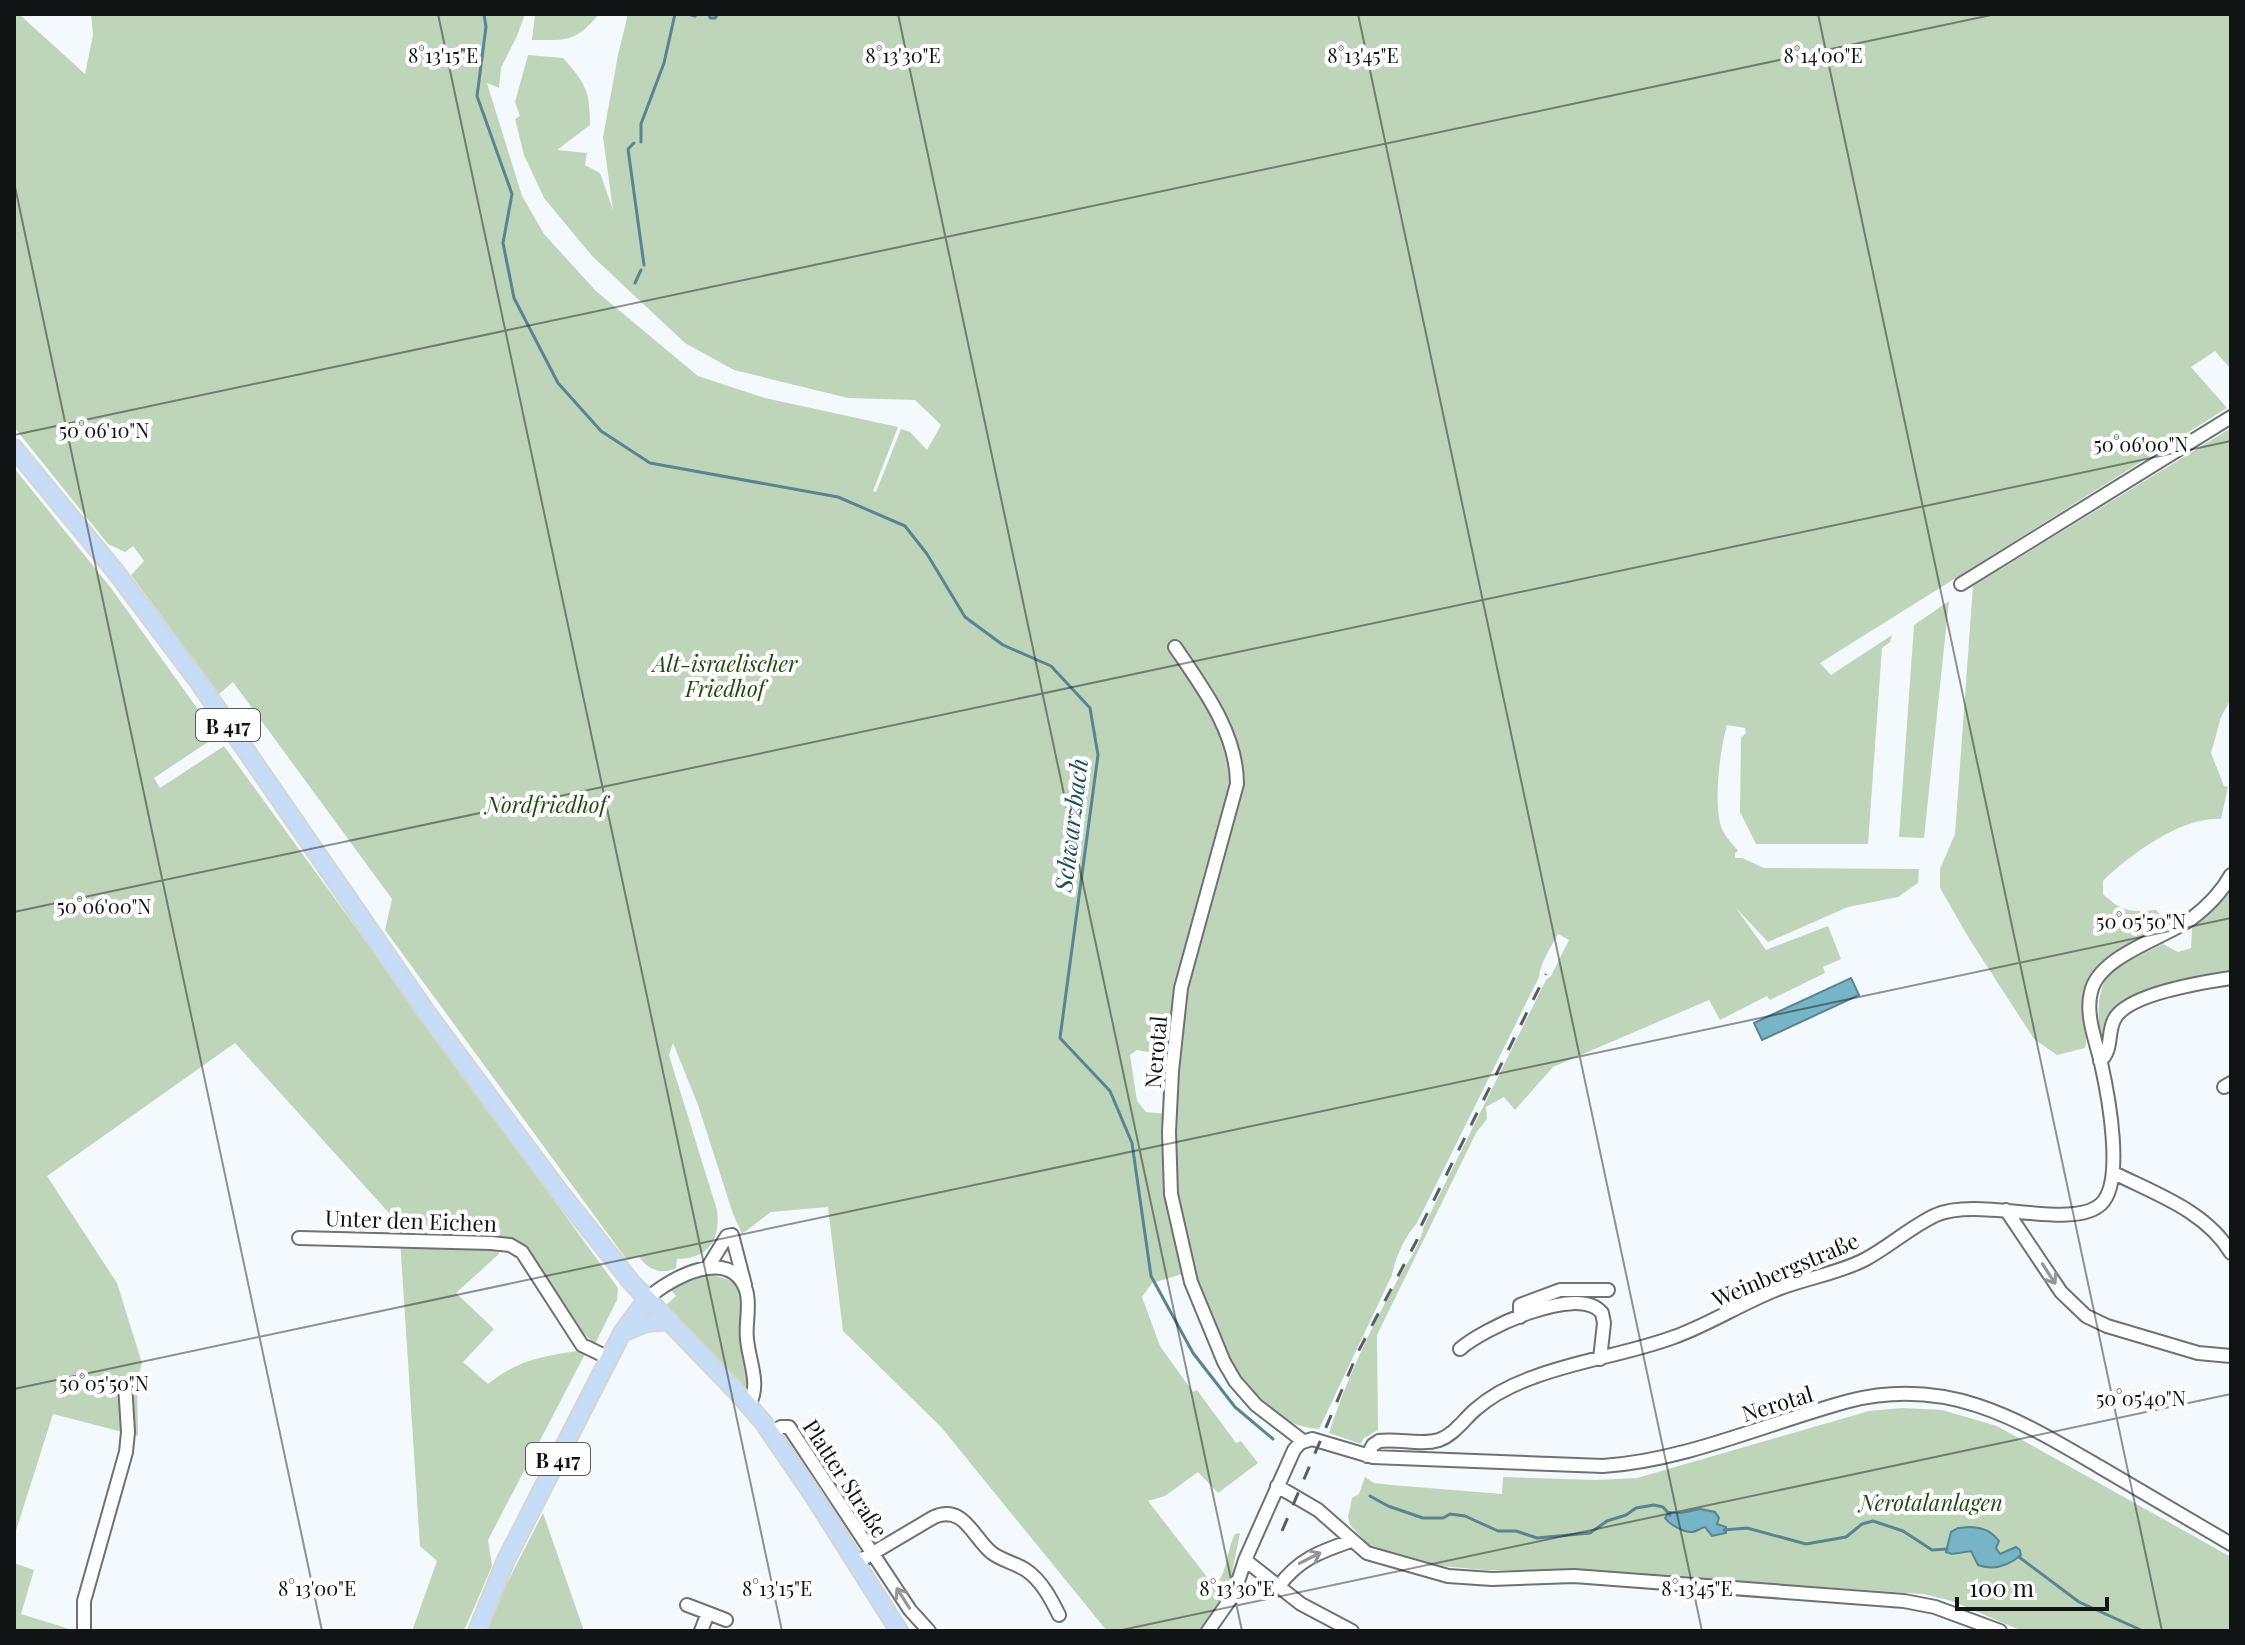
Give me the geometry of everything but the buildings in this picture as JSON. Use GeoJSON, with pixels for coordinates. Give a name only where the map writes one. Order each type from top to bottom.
{"type":"FeatureCollection","features":[{"type":"Feature","properties":{"kind":"main road","name":"B 417"},"geometry":{"type":"LineString","coordinates":[[14,448],[115,571],[198,681],[497,1109],[647,1299],[622,1333],[609,1358],[506,1560],[477,1631]]}},
{"type":"Feature","properties":{"kind":"main road","name":"Platter Straße"},"geometry":{"type":"LineString","coordinates":[[647,1299],[749,1405],[771,1433],[899,1631]]}},
{"type":"Feature","properties":{"kind":"main road"},"geometry":{"type":"LineString","coordinates":[[622,1333],[646,1323],[670,1321]]}},
{"type":"Feature","properties":{"kind":"street"},"geometry":{"type":"LineString","coordinates":[[1961,584],[2231,417]]}},
{"type":"Feature","properties":{"kind":"street","name":"Nerotal"},"geometry":{"type":"LineString","coordinates":[[1175,647],[1207,696],[1228,737],[1234,754],[1237,784],[1181,988],[1169,1132],[1171,1194],[1191,1282],[1224,1362],[1244,1392],[1303,1441],[1316,1439],[1367,1456],[1556,1466],[1620,1465],[1695,1449],[1866,1398],[1900,1393],[1941,1396],[1981,1405],[2020,1421],[2231,1544]]}},
{"type":"Feature","properties":{"kind":"street"},"geometry":{"type":"LineString","coordinates":[[2231,875],[2215,898],[2188,921],[2100,973],[2094,981],[2089,1001],[2114,1151],[2114,1173],[2190,1212],[2214,1231],[2231,1253]]}},
{"type":"Feature","properties":{"kind":"street"},"geometry":{"type":"LineString","coordinates":[[2100,1061],[2109,1049],[2113,1022],[2126,1007],[2181,988],[2231,978]]}},
{"type":"Feature","properties":{"kind":"street","name":"Weinbergstraße"},"geometry":{"type":"LineString","coordinates":[[1367,1456],[1373,1445],[1381,1440],[1440,1440],[1479,1406],[1502,1392],[1547,1372],[1674,1337],[1774,1290],[1850,1266],[1946,1211],[1967,1207],[2073,1215],[2091,1212],[2105,1200],[2114,1173]]}},
{"type":"Feature","properties":{"kind":"street"},"geometry":{"type":"LineString","coordinates":[[2006,1210],[2061,1292],[2086,1316],[2107,1326],[2198,1353],[2231,1356]]}},
{"type":"Feature","properties":{"kind":"street"},"geometry":{"type":"LineString","coordinates":[[708,1267],[727,1236],[732,1235],[748,1297],[747,1341],[755,1387],[749,1405]]}},
{"type":"Feature","properties":{"kind":"street","name":"Unter den Eichen"},"geometry":{"type":"LineString","coordinates":[[299,1238],[491,1243],[514,1247],[528,1258],[582,1345],[609,1358]]}},
{"type":"Feature","properties":{"kind":"street"},"geometry":{"type":"LineString","coordinates":[[647,1299],[671,1282],[708,1267],[729,1271],[746,1288]]}},
{"type":"Feature","properties":{"kind":"street"},"geometry":{"type":"LineString","coordinates":[[1520,1317],[1520,1305],[1551,1292],[1608,1290]]}},
{"type":"Feature","properties":{"kind":"street"},"geometry":{"type":"LineString","coordinates":[[1460,1349],[1520,1317],[1566,1302],[1582,1302],[1598,1308],[1604,1323],[1600,1359]]}},
{"type":"Feature","properties":{"kind":"street"},"geometry":{"type":"LineString","coordinates":[[84,1631],[84,1601],[126,1452],[125,1384]]}},
{"type":"Feature","properties":{"kind":"street","name":"Platter Straße"},"geometry":{"type":"LineString","coordinates":[[771,1433],[781,1427],[789,1427],[873,1552],[856,1563]]}},
{"type":"Feature","properties":{"kind":"street"},"geometry":{"type":"LineString","coordinates":[[1208,1631],[1234,1594],[1277,1486],[1294,1450],[1303,1441]]}},
{"type":"Feature","properties":{"kind":"street"},"geometry":{"type":"LineString","coordinates":[[1277,1486],[1318,1510],[1360,1549],[1377,1557],[1448,1576],[1492,1579],[1574,1576],[1904,1601],[1935,1607],[2000,1631]]}},
{"type":"Feature","properties":{"kind":"street"},"geometry":{"type":"LineString","coordinates":[[929,1631],[910,1610],[873,1552],[946,1513],[965,1521],[990,1551],[1034,1576],[1059,1615]]}},
{"type":"Feature","properties":{"kind":"street"},"geometry":{"type":"LineString","coordinates":[[1278,1587],[1289,1572],[1307,1558],[1351,1541]]}},
{"type":"Feature","properties":{"kind":"street"},"geometry":{"type":"LineString","coordinates":[[1245,1560],[1301,1604],[1352,1631]]}},
{"type":"Feature","properties":{"kind":"street"},"geometry":{"type":"LineString","coordinates":[[687,1605],[726,1620]]}},
{"type":"Feature","properties":{"kind":"street"},"geometry":{"type":"LineString","coordinates":[[701,1631],[708,1613]]}},
{"type":"Feature","properties":{"kind":"green space"},"geometry":{"type":"Polygon","coordinates":[[[14,14],[19,14],[85,74],[93,35],[91,14],[525,14],[501,68],[499,88],[487,83],[522,196],[544,234],[596,291],[698,376],[765,398],[898,427],[873,491],[876,492],[901,429],[910,432],[927,450],[941,425],[915,400],[848,398],[734,370],[685,343],[592,256],[544,198],[524,155],[515,119],[520,116],[515,102],[528,55],[563,58],[582,81],[588,96],[590,125],[557,150],[587,153],[585,165],[600,173],[613,210],[603,137],[628,14],[2231,14],[2231,369],[2215,351],[2191,367],[2227,408],[1820,663],[1831,675],[1892,635],[1890,642],[1882,648],[1868,844],[1756,844],[1740,812],[1741,738],[1746,733],[1745,728],[1727,725],[1720,763],[1718,809],[1723,831],[1738,851],[1735,858],[1764,868],[1919,869],[1918,883],[1898,897],[1848,907],[1768,942],[1736,908],[1766,950],[1828,926],[1841,959],[1823,967],[1825,973],[1770,1000],[1767,996],[1720,1020],[1709,1000],[1553,1067],[1515,1110],[1504,1097],[1486,1107],[1487,1119],[1476,1133],[1377,1335],[1378,1430],[1363,1439],[1361,1444],[1329,1433],[1351,1375],[1546,980],[1569,940],[1558,934],[1546,955],[1539,977],[1417,1223],[1401,1248],[1392,1275],[1319,1429],[1292,1423],[1269,1411],[1250,1393],[1221,1347],[1210,1321],[1196,1270],[1152,1283],[1142,1297],[1160,1346],[1193,1392],[1197,1390],[1236,1443],[1241,1441],[1258,1463],[1218,1493],[1198,1472],[1165,1496],[1148,1501],[1214,1586],[1222,1575],[1235,1534],[1240,1533],[1229,1588],[1204,1631],[1107,1631],[941,1427],[843,1331],[828,1207],[771,1212],[742,1234],[698,1105],[673,1043],[669,1055],[717,1210],[717,1230],[710,1246],[697,1256],[677,1259],[676,1268],[671,1270],[656,1270],[639,1257],[627,1260],[385,930],[392,899],[233,682],[219,694],[131,575],[144,561],[133,546],[125,552],[108,544],[14,427],[14,14]],[[1137,1050],[1130,1055],[1137,1101],[1146,1112],[1176,1115],[1179,1058],[1137,1050]]]}},
{"type":"Feature","properties":{"kind":"green space"},"geometry":{"type":"Polygon","coordinates":[[[535,14],[599,14],[570,38],[532,40],[535,14]]]}},
{"type":"Feature","properties":{"kind":"green space"},"geometry":{"type":"Polygon","coordinates":[[[2231,428],[2231,699],[2221,717],[2211,753],[2224,786],[2228,787],[2221,819],[2206,820],[2174,830],[2142,849],[2103,881],[2103,894],[2121,908],[2156,910],[2165,919],[2164,930],[2124,949],[2101,965],[2086,988],[2085,1048],[2057,1055],[2034,1039],[1940,888],[1940,869],[1955,834],[1973,586],[2231,428]]]}},
{"type":"Feature","properties":{"kind":"green space"},"geometry":{"type":"Polygon","coordinates":[[[14,468],[111,588],[217,736],[154,778],[160,788],[224,746],[618,1288],[617,1300],[595,1344],[581,1331],[527,1247],[500,1236],[499,1254],[456,1293],[494,1329],[463,1362],[488,1384],[530,1361],[577,1351],[584,1353],[488,1540],[492,1566],[464,1631],[412,1631],[437,1561],[420,1546],[399,1224],[235,1043],[47,1176],[117,1283],[142,1363],[137,1381],[138,1436],[53,1414],[14,1537],[14,468]]]}},
{"type":"Feature","properties":{"kind":"green space"},"geometry":{"type":"Polygon","coordinates":[[[1949,601],[1924,838],[1899,837],[1914,625],[1949,601]]]}},
{"type":"Feature","properties":{"kind":"green space"},"geometry":{"type":"Polygon","coordinates":[[[2231,886],[2231,972],[2166,986],[2132,998],[2110,1014],[2103,1034],[2099,1035],[2100,997],[2109,975],[2163,944],[2178,952],[2191,948],[2192,928],[2223,900],[2231,886]]]}},
{"type":"Feature","properties":{"kind":"green space"},"geometry":{"type":"Polygon","coordinates":[[[710,1274],[732,1281],[741,1291],[750,1377],[747,1390],[666,1305],[676,1296],[670,1289],[672,1287],[710,1274]]]}},
{"type":"Feature","properties":{"kind":"green space","name":"Nerotalanlagen"},"geometry":{"type":"Polygon","coordinates":[[[1902,1408],[1942,1410],[1997,1426],[2231,1557],[2231,1631],[2022,1631],[1952,1601],[1923,1594],[1573,1570],[1484,1570],[1442,1566],[1370,1546],[1350,1525],[1348,1517],[1352,1498],[1359,1494],[1365,1477],[1374,1483],[1502,1494],[1503,1477],[1637,1478],[1869,1411],[1902,1408]]]}},
{"type":"Feature","properties":{"kind":"green space"},"geometry":{"type":"Polygon","coordinates":[[[543,1513],[584,1631],[487,1631],[503,1591],[543,1513]]]}},
{"type":"Feature","properties":{"kind":"green space"},"geometry":{"type":"Polygon","coordinates":[[[14,1563],[34,1570],[21,1614],[76,1631],[14,1631],[14,1563]]]}},
{"type":"Feature","properties":{"kind":"water"},"geometry":{"type":"Polygon","coordinates":[[[1851,978],[1859,995],[1762,1040],[1754,1023],[1851,978]]]}},
{"type":"Feature","properties":{"kind":"water"},"geometry":{"type":"Polygon","coordinates":[[[1700,1509],[1715,1512],[1719,1518],[1717,1524],[1726,1527],[1726,1533],[1712,1536],[1705,1527],[1693,1532],[1685,1531],[1665,1518],[1669,1512],[1700,1509]]]}},
{"type":"Feature","properties":{"kind":"water"},"geometry":{"type":"Polygon","coordinates":[[[1971,1527],[1993,1535],[1999,1541],[1996,1548],[2000,1554],[2016,1547],[2021,1555],[2006,1565],[1990,1568],[1978,1565],[1971,1551],[1946,1552],[1951,1532],[1971,1527]]]}},
{"type":"Feature","properties":{"kind":"waterway","name":"Schwarzbach"},"geometry":{"type":"LineString","coordinates":[[484,14],[486,27],[477,96],[512,194],[503,243],[514,298],[558,383],[601,431],[650,463],[838,497],[905,526],[927,554],[965,617],[1003,645],[1051,666],[1090,708],[1098,755],[1060,1038],[1110,1091],[1132,1143],[1151,1276],[1193,1353],[1235,1407],[1273,1439]]}},
{"type":"Feature","properties":{"kind":"waterway"},"geometry":{"type":"LineString","coordinates":[[641,142],[641,124],[664,63],[675,14]]}},
{"type":"Feature","properties":{"kind":"waterway"},"geometry":{"type":"LineString","coordinates":[[688,14],[696,14]]}},
{"type":"Feature","properties":{"kind":"waterway"},"geometry":{"type":"LineString","coordinates":[[709,14],[710,18],[718,14]]}},
{"type":"Feature","properties":{"kind":"waterway"},"geometry":{"type":"LineString","coordinates":[[634,143],[628,149],[644,265]]}},
{"type":"Feature","properties":{"kind":"waterway"},"geometry":{"type":"LineString","coordinates":[[635,283],[641,270]]}},
{"type":"Feature","properties":{"kind":"waterway","name":"Schwarzbach"},"geometry":{"type":"LineString","coordinates":[[1370,1496],[1423,1518],[1443,1518],[1450,1514],[1465,1516],[1498,1531],[1516,1531],[1537,1538],[1590,1533],[1607,1521],[1636,1508],[1654,1505],[1663,1507],[1670,1515]]}},
{"type":"Feature","properties":{"kind":"waterway","name":"Schwarzbach"},"geometry":{"type":"LineString","coordinates":[[1724,1530],[1747,1528],[1806,1544],[1846,1537],[1862,1524],[1873,1521],[1903,1531],[1932,1550],[1947,1549]]}},
{"type":"Feature","properties":{"kind":"waterway","name":"Schwarzbach"},"geometry":{"type":"LineString","coordinates":[[2019,1557],[2079,1602],[2143,1631]]}},
{"type":"Feature","properties":{"kind":"railway"},"geometry":{"type":"LineString","coordinates":[[1282,1531],[1358,1352],[1417,1240],[1421,1226],[1546,974]]}},
{"type":"Feature","properties":{"kind":"park label","name":"Alt-israelischer Friedhof"},"geometry":{"type":"Point","coordinates":[725,676]}},
{"type":"Feature","properties":{"kind":"park label","name":"Nordfriedhof"},"geometry":{"type":"Point","coordinates":[546,804]}}]}
